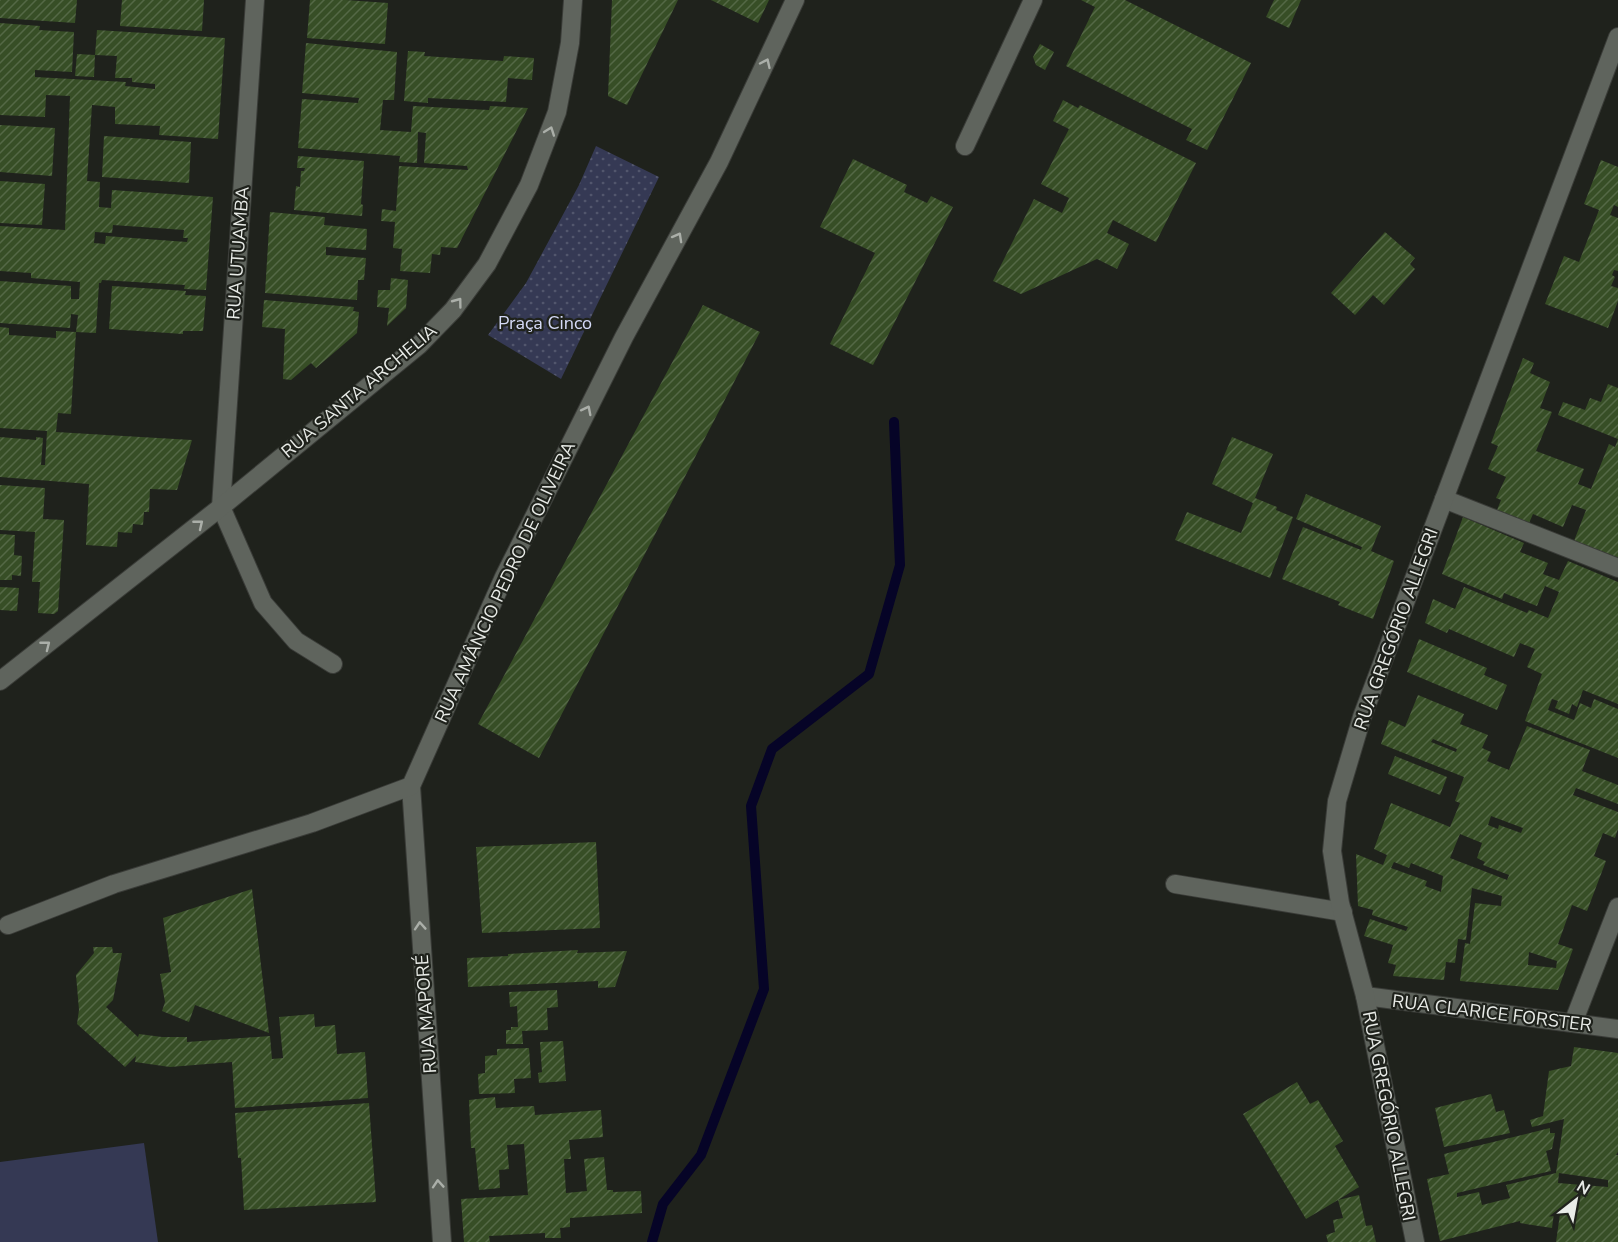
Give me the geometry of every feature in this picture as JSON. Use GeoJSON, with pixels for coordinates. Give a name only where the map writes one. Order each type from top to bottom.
{"type":"FeatureCollection","features":[{"type":"Feature","properties":{"kind":"street","name":"RUA UTUAMBA"},"geometry":{"type":"LineString","coordinates":[[221,507],[255,0]]}},
{"type":"Feature","properties":{"kind":"street","name":"RUA SANTA ARCHELIA"},"geometry":{"type":"LineString","coordinates":[[0,681],[221,507],[419,345],[453,310],[487,264],[530,185],[557,112],[570,43],[573,0]]}},
{"type":"Feature","properties":{"kind":"street","name":"RUA AMÂNCIO PEDRO DE OLIVEIRA"},"geometry":{"type":"LineString","coordinates":[[411,786],[504,577],[624,337],[719,162],[795,0]]}},
{"type":"Feature","properties":{"kind":"street"},"geometry":{"type":"LineString","coordinates":[[965,146],[1034,0]]}},
{"type":"Feature","properties":{"kind":"street","name":"RUA GREGÓRIO ALLEGRI"},"geometry":{"type":"LineString","coordinates":[[1415,1242],[1365,996],[1343,912],[1332,851],[1337,801],[1362,717],[1618,37]]}},
{"type":"Feature","properties":{"kind":"street"},"geometry":{"type":"LineString","coordinates":[[1444,499],[1618,568]]}},
{"type":"Feature","properties":{"kind":"street"},"geometry":{"type":"LineString","coordinates":[[221,507],[263,603],[296,641],[333,664]]}},
{"type":"Feature","properties":{"kind":"street"},"geometry":{"type":"LineString","coordinates":[[8,926],[114,884],[312,823],[411,786]]}},
{"type":"Feature","properties":{"kind":"street","name":"RUA MAPORÉ"},"geometry":{"type":"LineString","coordinates":[[411,786],[442,1242]]}},
{"type":"Feature","properties":{"kind":"street"},"geometry":{"type":"LineString","coordinates":[[1175,884],[1343,912]]}},
{"type":"Feature","properties":{"kind":"street"},"geometry":{"type":"LineString","coordinates":[[1573,1023],[1618,907]]}},
{"type":"Feature","properties":{"kind":"street","name":"RUA CLARICE FORSTER"},"geometry":{"type":"LineString","coordinates":[[1365,996],[1618,1029]]}},
{"type":"Feature","properties":{"kind":"green space","name":"Praça Cinco"},"geometry":{"type":"Polygon","coordinates":[[[596,146],[659,177],[561,379],[488,335],[526,283],[579,185],[596,146]]]}},
{"type":"Feature","properties":{"kind":"green space"},"geometry":{"type":"Polygon","coordinates":[[[144,1143],[158,1242],[0,1242],[0,1162],[144,1143]]]}},
{"type":"Feature","properties":{"kind":"building"},"geometry":{"type":"Polygon","coordinates":[[[0,0],[77,0],[75,23],[0,18],[0,0]]]}},
{"type":"Feature","properties":{"kind":"building"},"geometry":{"type":"Polygon","coordinates":[[[122,0],[204,0],[202,31],[120,26],[122,0]]]}},
{"type":"Feature","properties":{"kind":"building"},"geometry":{"type":"Polygon","coordinates":[[[310,0],[388,3],[385,44],[307,38],[310,0]]]}},
{"type":"Feature","properties":{"kind":"building"},"geometry":{"type":"Polygon","coordinates":[[[612,0],[678,0],[627,105],[608,96],[612,0]]]}},
{"type":"Feature","properties":{"kind":"building"},"geometry":{"type":"Polygon","coordinates":[[[711,0],[769,0],[758,23],[711,0]]]}},
{"type":"Feature","properties":{"kind":"building"},"geometry":{"type":"Polygon","coordinates":[[[1081,0],[1125,0],[1251,63],[1207,150],[1186,140],[1192,129],[1066,66],[1095,7],[1081,0]]]}},
{"type":"Feature","properties":{"kind":"building"},"geometry":{"type":"Polygon","coordinates":[[[1274,0],[1301,0],[1289,28],[1266,17],[1274,0]]]}},
{"type":"Feature","properties":{"kind":"building"},"geometry":{"type":"Polygon","coordinates":[[[0,23],[40,26],[39,30],[74,32],[72,72],[35,70],[35,77],[126,82],[125,86],[155,89],[155,84],[132,82],[132,78],[115,78],[117,56],[95,55],[97,30],[225,38],[218,139],[159,135],[160,126],[115,124],[115,107],[92,105],[87,181],[100,182],[99,207],[111,208],[112,190],[213,197],[206,290],[184,289],[185,285],[102,280],[99,283],[96,333],[76,332],[78,315],[71,314],[70,328],[0,323],[0,281],[71,286],[71,299],[79,299],[80,282],[31,278],[31,273],[0,271],[0,226],[65,230],[70,96],[46,95],[45,117],[0,115],[0,23]],[[113,225],[112,233],[95,232],[94,243],[105,244],[106,236],[187,242],[188,238],[183,238],[184,230],[113,225]]]}},
{"type":"Feature","properties":{"kind":"building"},"geometry":{"type":"Polygon","coordinates":[[[306,43],[397,52],[394,100],[383,100],[380,130],[411,132],[413,106],[489,110],[490,106],[528,108],[457,248],[441,247],[440,255],[432,254],[430,273],[400,271],[402,249],[393,248],[395,222],[381,221],[382,209],[396,211],[399,166],[468,170],[467,166],[424,163],[426,133],[418,132],[417,163],[399,162],[400,156],[298,148],[302,99],[358,103],[359,98],[302,93],[306,43]]]}},
{"type":"Feature","properties":{"kind":"building"},"geometry":{"type":"Polygon","coordinates":[[[1040,44],[1054,52],[1045,70],[1036,65],[1033,57],[1040,44]]]}},
{"type":"Feature","properties":{"kind":"building"},"geometry":{"type":"Polygon","coordinates":[[[408,51],[425,52],[424,56],[503,61],[504,56],[534,58],[532,80],[508,78],[506,102],[428,98],[428,103],[404,101],[408,51]]]}},
{"type":"Feature","properties":{"kind":"building"},"geometry":{"type":"Polygon","coordinates":[[[77,54],[95,55],[94,77],[75,76],[77,54]]]}},
{"type":"Feature","properties":{"kind":"building"},"geometry":{"type":"Polygon","coordinates":[[[1063,100],[1078,108],[1080,105],[1196,163],[1156,242],[1113,220],[1107,233],[1129,244],[1117,269],[1097,259],[1021,294],[993,281],[1034,199],[1062,213],[1069,198],[1041,184],[1069,129],[1053,121],[1063,100]]]}},
{"type":"Feature","properties":{"kind":"building"},"geometry":{"type":"Polygon","coordinates":[[[0,125],[55,128],[52,176],[0,172],[0,125]]]}},
{"type":"Feature","properties":{"kind":"building"},"geometry":{"type":"Polygon","coordinates":[[[104,136],[191,142],[189,183],[102,177],[104,136]]]}},
{"type":"Feature","properties":{"kind":"building"},"geometry":{"type":"Polygon","coordinates":[[[298,156],[364,161],[362,216],[294,210],[296,186],[300,187],[301,171],[305,168],[297,168],[298,156]]]}},
{"type":"Feature","properties":{"kind":"building"},"geometry":{"type":"Polygon","coordinates":[[[853,159],[907,185],[904,192],[927,203],[931,196],[953,207],[873,365],[830,344],[875,253],[820,227],[853,159]]]}},
{"type":"Feature","properties":{"kind":"building"},"geometry":{"type":"Polygon","coordinates":[[[1601,160],[1618,167],[1618,207],[1614,205],[1610,215],[1618,218],[1618,271],[1614,270],[1612,275],[1615,277],[1611,286],[1618,288],[1618,301],[1608,328],[1545,304],[1564,256],[1579,262],[1599,210],[1584,204],[1601,160]]]}},
{"type":"Feature","properties":{"kind":"building"},"geometry":{"type":"Polygon","coordinates":[[[0,181],[45,184],[42,225],[0,223],[0,181]]]}},
{"type":"Feature","properties":{"kind":"building"},"geometry":{"type":"Polygon","coordinates":[[[270,212],[325,217],[324,225],[367,229],[366,250],[326,247],[326,255],[366,258],[364,280],[358,280],[357,300],[265,293],[270,212]]]}},
{"type":"Feature","properties":{"kind":"building"},"geometry":{"type":"Polygon","coordinates":[[[1385,232],[1415,258],[1410,264],[1415,269],[1384,305],[1373,295],[1355,315],[1331,293],[1385,232]]]}},
{"type":"Feature","properties":{"kind":"building"},"geometry":{"type":"Polygon","coordinates":[[[391,278],[408,280],[406,308],[387,326],[389,308],[377,307],[378,290],[390,290],[391,278]]]}},
{"type":"Feature","properties":{"kind":"building"},"geometry":{"type":"Polygon","coordinates":[[[112,286],[186,291],[185,295],[206,296],[203,331],[183,331],[183,334],[109,329],[112,286]]]}},
{"type":"Feature","properties":{"kind":"building"},"geometry":{"type":"Polygon","coordinates":[[[264,300],[354,307],[353,311],[359,312],[357,333],[316,368],[311,363],[291,380],[283,379],[285,329],[262,327],[264,300]]]}},
{"type":"Feature","properties":{"kind":"building"},"geometry":{"type":"Polygon","coordinates":[[[703,305],[760,332],[539,758],[478,724],[703,305]]]}},
{"type":"Feature","properties":{"kind":"building"},"geometry":{"type":"Polygon","coordinates":[[[0,327],[9,328],[9,335],[56,338],[56,331],[76,332],[71,414],[58,413],[56,432],[192,440],[177,490],[150,489],[149,512],[144,512],[143,525],[133,524],[132,533],[118,532],[117,547],[86,545],[89,484],[0,477],[0,437],[36,440],[36,437],[43,438],[41,465],[45,465],[47,431],[0,428],[0,327]]]}},
{"type":"Feature","properties":{"kind":"building"},"geometry":{"type":"Polygon","coordinates":[[[1523,358],[1534,363],[1530,373],[1550,382],[1540,408],[1552,412],[1536,451],[1584,469],[1578,484],[1591,489],[1609,444],[1615,447],[1618,439],[1618,559],[1574,541],[1586,510],[1572,505],[1563,527],[1533,514],[1529,523],[1497,510],[1501,500],[1496,498],[1506,477],[1488,469],[1498,446],[1491,443],[1523,358]]]}},
{"type":"Feature","properties":{"kind":"building"},"geometry":{"type":"Polygon","coordinates":[[[1608,384],[1618,388],[1618,439],[1558,415],[1563,402],[1585,410],[1590,398],[1601,402],[1608,384]]]}},
{"type":"Feature","properties":{"kind":"building"},"geometry":{"type":"Polygon","coordinates":[[[1232,437],[1273,454],[1255,498],[1293,517],[1270,578],[1175,540],[1187,512],[1241,533],[1253,503],[1212,484],[1232,437]]]}},
{"type":"Feature","properties":{"kind":"building"},"geometry":{"type":"Polygon","coordinates":[[[0,485],[45,488],[43,519],[64,520],[58,611],[54,614],[38,613],[40,582],[32,582],[35,532],[0,530],[0,485]]]}},
{"type":"Feature","properties":{"kind":"building"},"geometry":{"type":"Polygon","coordinates":[[[1306,494],[1381,526],[1371,551],[1394,561],[1373,619],[1338,605],[1340,602],[1282,579],[1303,527],[1361,550],[1362,547],[1296,519],[1306,494]]]}},
{"type":"Feature","properties":{"kind":"building"},"geometry":{"type":"Polygon","coordinates":[[[1463,517],[1524,543],[1520,552],[1548,563],[1543,574],[1559,580],[1568,561],[1618,582],[1618,704],[1583,690],[1577,707],[1572,704],[1569,714],[1555,708],[1558,701],[1552,699],[1548,710],[1574,720],[1580,703],[1591,708],[1594,699],[1618,709],[1618,758],[1525,721],[1542,674],[1527,667],[1535,649],[1520,643],[1514,657],[1449,629],[1447,633],[1425,623],[1433,599],[1455,609],[1464,587],[1527,613],[1529,610],[1548,618],[1559,592],[1545,586],[1537,606],[1504,593],[1502,599],[1442,574],[1463,517]]]}},
{"type":"Feature","properties":{"kind":"building"},"geometry":{"type":"Polygon","coordinates":[[[0,534],[15,535],[14,555],[22,556],[21,576],[12,575],[12,580],[0,580],[0,534]]]}},
{"type":"Feature","properties":{"kind":"building"},"geometry":{"type":"Polygon","coordinates":[[[0,587],[19,588],[17,611],[0,610],[0,587]]]}},
{"type":"Feature","properties":{"kind":"building"},"geometry":{"type":"Polygon","coordinates":[[[1419,639],[1487,668],[1484,675],[1507,685],[1497,710],[1407,672],[1419,639]]]}},
{"type":"Feature","properties":{"kind":"building"},"geometry":{"type":"Polygon","coordinates":[[[1418,695],[1464,714],[1460,724],[1488,735],[1482,748],[1491,752],[1487,761],[1509,770],[1527,726],[1590,750],[1582,771],[1618,785],[1618,804],[1576,788],[1573,795],[1618,812],[1618,829],[1615,838],[1603,833],[1594,856],[1606,861],[1587,911],[1572,905],[1558,944],[1573,949],[1558,990],[1460,981],[1465,943],[1470,944],[1475,903],[1501,906],[1502,896],[1472,888],[1466,940],[1458,939],[1455,963],[1446,962],[1444,980],[1393,976],[1396,965],[1388,963],[1393,945],[1364,936],[1370,919],[1406,931],[1408,927],[1372,915],[1373,910],[1358,906],[1356,854],[1383,865],[1387,855],[1374,849],[1391,803],[1450,827],[1460,803],[1455,801],[1464,777],[1381,744],[1389,720],[1405,727],[1418,695]],[[1433,739],[1431,742],[1456,752],[1457,749],[1433,739]],[[1491,816],[1488,825],[1498,829],[1499,825],[1521,833],[1523,828],[1491,816]],[[1460,834],[1450,858],[1507,880],[1509,875],[1483,865],[1485,862],[1477,858],[1482,843],[1460,834]],[[1394,862],[1391,868],[1427,881],[1425,886],[1441,892],[1443,876],[1411,863],[1409,868],[1394,862]],[[1529,952],[1528,965],[1556,968],[1557,961],[1529,952]]]}},
{"type":"Feature","properties":{"kind":"building"},"geometry":{"type":"Polygon","coordinates":[[[1395,756],[1447,777],[1440,795],[1388,774],[1395,756]]]}},
{"type":"Feature","properties":{"kind":"building"},"geometry":{"type":"Polygon","coordinates":[[[596,842],[600,928],[482,933],[476,847],[596,842]]]}},
{"type":"Feature","properties":{"kind":"building"},"geometry":{"type":"Polygon","coordinates":[[[252,889],[269,1033],[195,1005],[189,1022],[162,1011],[165,1002],[160,974],[171,972],[163,918],[252,889]]]}},
{"type":"Feature","properties":{"kind":"building"},"geometry":{"type":"Polygon","coordinates":[[[93,947],[112,947],[113,953],[122,953],[113,1000],[106,1007],[138,1037],[139,1034],[187,1037],[187,1042],[270,1036],[272,1059],[283,1058],[279,1017],[314,1014],[315,1027],[335,1025],[337,1054],[365,1052],[368,1098],[235,1108],[232,1062],[170,1067],[135,1062],[136,1056],[125,1067],[77,1024],[79,1010],[76,975],[94,953],[93,947]]]}},
{"type":"Feature","properties":{"kind":"building"},"geometry":{"type":"Polygon","coordinates":[[[578,950],[577,953],[627,951],[615,987],[598,988],[598,981],[468,987],[467,958],[578,950]]]}},
{"type":"Feature","properties":{"kind":"building"},"geometry":{"type":"Polygon","coordinates":[[[557,990],[558,1007],[547,1008],[548,1030],[522,1031],[523,1044],[506,1044],[506,1030],[518,1027],[517,1006],[510,1007],[509,992],[557,990]]]}},
{"type":"Feature","properties":{"kind":"building"},"geometry":{"type":"Polygon","coordinates":[[[563,1041],[566,1081],[539,1083],[538,1073],[542,1072],[540,1042],[563,1041]]]}},
{"type":"Feature","properties":{"kind":"building"},"geometry":{"type":"Polygon","coordinates":[[[1574,1047],[1618,1053],[1618,1152],[1616,1155],[1618,1155],[1618,1242],[1556,1242],[1560,1214],[1554,1213],[1552,1228],[1520,1223],[1520,1221],[1440,1241],[1427,1179],[1449,1174],[1444,1154],[1550,1128],[1550,1133],[1555,1133],[1552,1149],[1546,1151],[1551,1171],[1457,1193],[1457,1197],[1479,1192],[1482,1205],[1510,1198],[1506,1185],[1556,1173],[1564,1119],[1532,1127],[1530,1120],[1543,1116],[1549,1071],[1571,1066],[1574,1047]],[[1559,1173],[1558,1183],[1608,1187],[1608,1180],[1559,1173]]]}},
{"type":"Feature","properties":{"kind":"building"},"geometry":{"type":"Polygon","coordinates":[[[529,1048],[531,1078],[514,1079],[515,1093],[479,1094],[478,1074],[485,1073],[485,1056],[497,1055],[497,1049],[529,1048]]]}},
{"type":"Feature","properties":{"kind":"building"},"geometry":{"type":"Polygon","coordinates":[[[1297,1082],[1310,1104],[1318,1100],[1343,1141],[1335,1146],[1359,1187],[1306,1219],[1243,1114],[1297,1082]]]}},
{"type":"Feature","properties":{"kind":"building"},"geometry":{"type":"Polygon","coordinates":[[[1491,1094],[1496,1112],[1504,1110],[1510,1133],[1444,1147],[1435,1108],[1491,1094]]]}},
{"type":"Feature","properties":{"kind":"building"},"geometry":{"type":"Polygon","coordinates":[[[495,1097],[496,1108],[534,1106],[535,1115],[601,1110],[603,1137],[569,1140],[571,1159],[564,1159],[566,1193],[587,1191],[584,1159],[604,1157],[607,1190],[613,1190],[613,1192],[641,1191],[642,1213],[570,1218],[570,1227],[560,1228],[561,1238],[545,1238],[545,1233],[489,1236],[490,1242],[464,1242],[461,1199],[528,1195],[524,1144],[507,1145],[509,1169],[499,1170],[500,1188],[479,1190],[475,1148],[471,1148],[469,1100],[495,1097]]]}},
{"type":"Feature","properties":{"kind":"building"},"geometry":{"type":"Polygon","coordinates":[[[369,1103],[376,1202],[244,1210],[241,1158],[238,1158],[235,1113],[369,1103]]]}},
{"type":"Feature","properties":{"kind":"building"},"geometry":{"type":"Polygon","coordinates":[[[1359,1195],[1366,1226],[1372,1225],[1376,1242],[1328,1242],[1326,1235],[1335,1232],[1333,1220],[1343,1218],[1338,1200],[1359,1195]]]}},
{"type":"Feature","properties":{"kind":"waterway"},"geometry":{"type":"LineString","coordinates":[[652,1242],[663,1204],[701,1155],[764,989],[751,806],[772,749],[869,674],[900,565],[894,422]]}}]}
